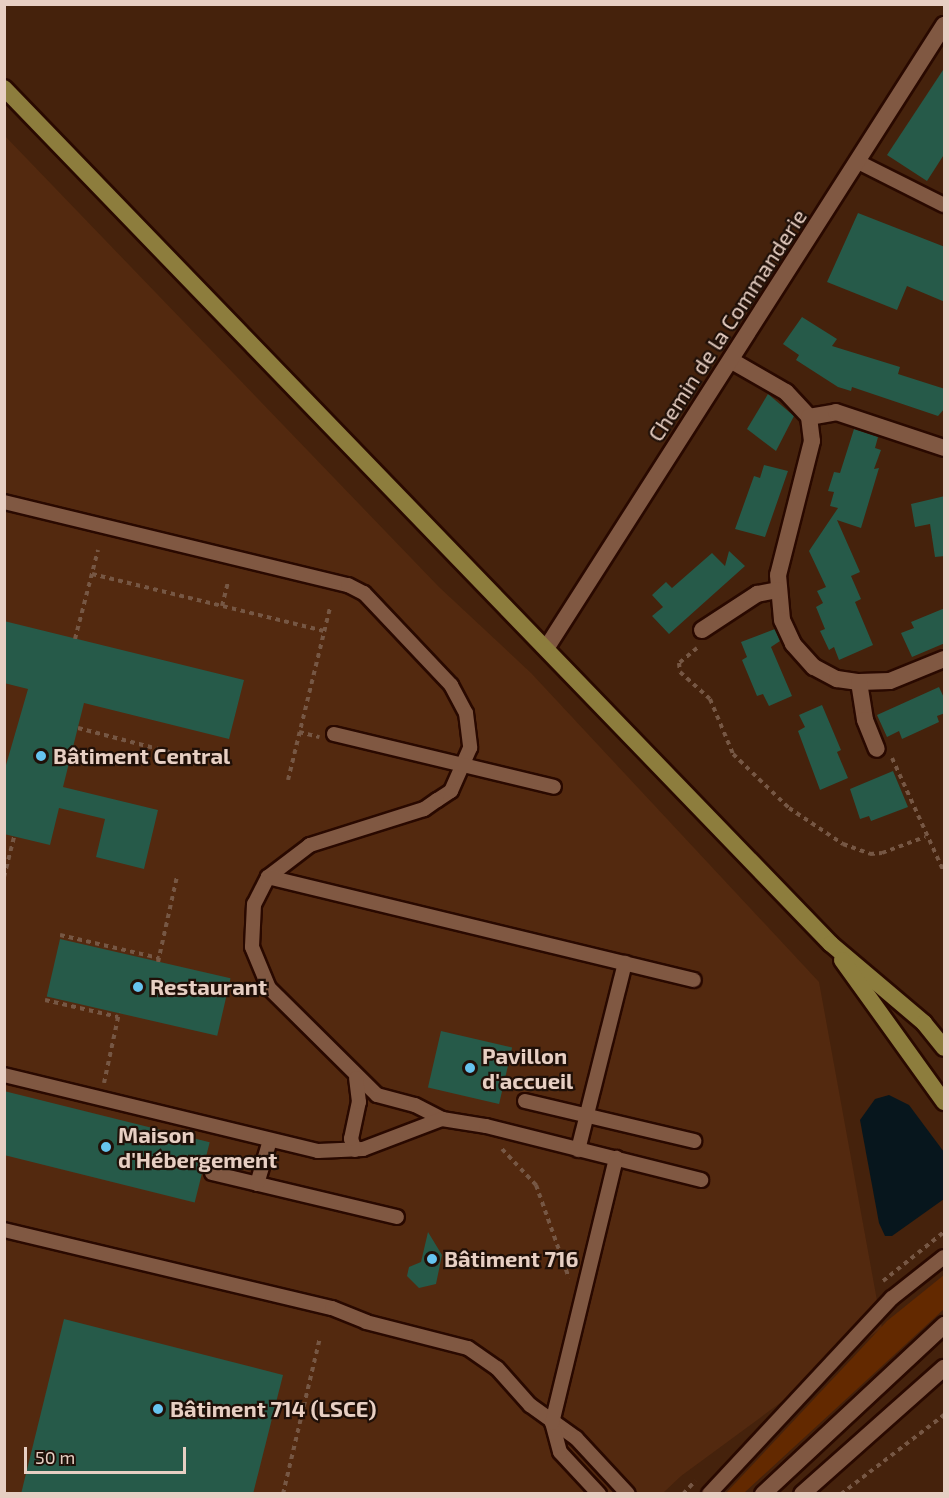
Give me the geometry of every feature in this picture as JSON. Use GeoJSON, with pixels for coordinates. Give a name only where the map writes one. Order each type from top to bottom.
{"type":"FeatureCollection","features":[{"type":"Feature","properties":{"kind":"main road"},"geometry":{"type":"LineString","coordinates":[[4,88],[547,647],[831,944],[924,1023],[945,1048]]}},
{"type":"Feature","properties":{"kind":"main road"},"geometry":{"type":"LineString","coordinates":[[831,944],[945,1102]]}},
{"type":"Feature","properties":{"kind":"street","name":"Chemin de la Commanderie"},"geometry":{"type":"LineString","coordinates":[[547,647],[945,25]]}},
{"type":"Feature","properties":{"kind":"street"},"geometry":{"type":"LineString","coordinates":[[732,361],[786,392],[809,417],[812,441],[784,542],[778,590],[782,620],[794,645],[814,667],[837,679],[859,682],[890,681],[945,659]]}},
{"type":"Feature","properties":{"kind":"street"},"geometry":{"type":"LineString","coordinates":[[809,417],[836,412],[945,448]]}},
{"type":"Feature","properties":{"kind":"street"},"geometry":{"type":"LineString","coordinates":[[702,630],[757,594],[778,590]]}},
{"type":"Feature","properties":{"kind":"street"},"geometry":{"type":"LineString","coordinates":[[859,682],[865,720],[877,749]]}},
{"type":"Feature","properties":{"kind":"street"},"geometry":{"type":"LineString","coordinates":[[763,1494],[945,1325]]}},
{"type":"Feature","properties":{"kind":"street"},"geometry":{"type":"LineString","coordinates":[[802,1494],[945,1368]]}},
{"type":"Feature","properties":{"kind":"lane"},"geometry":{"type":"LineString","coordinates":[[858,162],[945,205]]}},
{"type":"Feature","properties":{"kind":"lane"},"geometry":{"type":"LineString","coordinates":[[4,502],[357,587],[451,685],[470,727],[470,748],[465,765],[451,791],[424,809],[310,845],[268,877],[254,904],[252,947],[269,988],[356,1078],[376,1095],[415,1105],[442,1119],[486,1126],[701,1180]]}},
{"type":"Feature","properties":{"kind":"lane"},"geometry":{"type":"LineString","coordinates":[[334,734],[554,787]]}},
{"type":"Feature","properties":{"kind":"lane"},"geometry":{"type":"LineString","coordinates":[[268,877],[694,980]]}},
{"type":"Feature","properties":{"kind":"lane"},"geometry":{"type":"LineString","coordinates":[[578,1150],[625,963]]}},
{"type":"Feature","properties":{"kind":"lane"},"geometry":{"type":"LineString","coordinates":[[4,1075],[318,1151],[355,1150],[442,1119]]}},
{"type":"Feature","properties":{"kind":"lane"},"geometry":{"type":"LineString","coordinates":[[355,1150],[351,1139],[359,1102],[356,1078]]}},
{"type":"Feature","properties":{"kind":"lane"},"geometry":{"type":"LineString","coordinates":[[525,1101],[694,1141]]}},
{"type":"Feature","properties":{"kind":"lane"},"geometry":{"type":"LineString","coordinates":[[257,1184],[270,1140]]}},
{"type":"Feature","properties":{"kind":"lane"},"geometry":{"type":"LineString","coordinates":[[599,1494],[560,1452],[552,1423],[616,1158]]}},
{"type":"Feature","properties":{"kind":"lane"},"geometry":{"type":"LineString","coordinates":[[212,1173],[397,1217]]}},
{"type":"Feature","properties":{"kind":"lane"},"geometry":{"type":"LineString","coordinates":[[4,1230],[332,1308],[366,1322],[468,1348],[497,1368],[515,1391],[552,1423],[576,1438],[628,1494]]}},
{"type":"Feature","properties":{"kind":"lane"},"geometry":{"type":"LineString","coordinates":[[709,1494],[892,1298],[945,1257]]}},
{"type":"Feature","properties":{"kind":"path"},"geometry":{"type":"LineString","coordinates":[[75,639],[98,550]]}},
{"type":"Feature","properties":{"kind":"path"},"geometry":{"type":"LineString","coordinates":[[92,574],[324,631]]}},
{"type":"Feature","properties":{"kind":"path"},"geometry":{"type":"LineString","coordinates":[[222,606],[228,582]]}},
{"type":"Feature","properties":{"kind":"path"},"geometry":{"type":"LineString","coordinates":[[288,780],[330,608]]}},
{"type":"Feature","properties":{"kind":"path"},"geometry":{"type":"LineString","coordinates":[[702,630],[708,641],[682,659],[680,672],[710,699],[733,754],[758,780],[789,808],[856,850],[882,853],[926,837]]}},
{"type":"Feature","properties":{"kind":"path"},"geometry":{"type":"LineString","coordinates":[[78,728],[204,761]]}},
{"type":"Feature","properties":{"kind":"path"},"geometry":{"type":"LineString","coordinates":[[877,749],[890,754],[926,837],[945,872]]}},
{"type":"Feature","properties":{"kind":"path"},"geometry":{"type":"LineString","coordinates":[[4,877],[14,837]]}},
{"type":"Feature","properties":{"kind":"path"},"geometry":{"type":"LineString","coordinates":[[60,935],[158,960],[177,876]]}},
{"type":"Feature","properties":{"kind":"path"},"geometry":{"type":"LineString","coordinates":[[45,1000],[119,1015],[100,1100]]}},
{"type":"Feature","properties":{"kind":"path"},"geometry":{"type":"LineString","coordinates":[[500,1147],[536,1185],[571,1285]]}},
{"type":"Feature","properties":{"kind":"path"},"geometry":{"type":"LineString","coordinates":[[283,1494],[320,1337]]}},
{"type":"Feature","properties":{"kind":"path"},"geometry":{"type":"LineString","coordinates":[[841,1494],[945,1415]]}},
{"type":"Feature","properties":{"kind":"shaded area"},"geometry":{"type":"Polygon","coordinates":[[[4,135],[439,587],[531,673],[819,982],[882,1328],[681,1476],[663,1493],[5,1493],[4,135]]]}},
{"type":"Feature","properties":{"kind":"shaded area"},"geometry":{"type":"Polygon","coordinates":[[[889,1095],[909,1105],[944,1152],[944,1199],[892,1236],[885,1236],[879,1223],[860,1120],[875,1099],[889,1095]]]}},
{"type":"Feature","properties":{"kind":"shaded area"},"geometry":{"type":"Polygon","coordinates":[[[944,1275],[944,1309],[744,1493],[726,1493],[887,1321],[944,1275]]]}},
{"type":"Feature","properties":{"kind":"building"},"geometry":{"type":"Polygon","coordinates":[[[945,67],[945,153],[927,181],[887,155],[945,67]]]}},
{"type":"Feature","properties":{"kind":"building"},"geometry":{"type":"Polygon","coordinates":[[[858,213],[945,247],[945,302],[907,286],[897,310],[827,282],[858,213]]]}},
{"type":"Feature","properties":{"kind":"building"},"geometry":{"type":"Polygon","coordinates":[[[802,317],[837,339],[832,346],[900,367],[898,374],[945,389],[945,408],[938,416],[852,387],[851,391],[838,387],[796,360],[799,355],[783,344],[802,317]]]}},
{"type":"Feature","properties":{"kind":"building"},"geometry":{"type":"Polygon","coordinates":[[[768,394],[794,416],[776,451],[747,429],[768,394]]]}},
{"type":"Feature","properties":{"kind":"building"},"geometry":{"type":"Polygon","coordinates":[[[854,429],[878,437],[875,448],[881,450],[874,469],[879,468],[861,528],[837,520],[860,572],[851,576],[861,599],[855,602],[873,645],[839,660],[834,647],[829,650],[820,631],[825,629],[816,607],[823,603],[817,591],[826,587],[809,551],[838,508],[830,506],[834,492],[828,491],[834,472],[840,473],[854,429]]]}},
{"type":"Feature","properties":{"kind":"building"},"geometry":{"type":"Polygon","coordinates":[[[764,465],[788,471],[765,537],[735,529],[754,476],[760,478],[764,465]]]}},
{"type":"Feature","properties":{"kind":"building"},"geometry":{"type":"Polygon","coordinates":[[[945,496],[945,556],[935,557],[930,524],[915,527],[911,504],[945,496]]]}},
{"type":"Feature","properties":{"kind":"building"},"geometry":{"type":"Polygon","coordinates":[[[729,551],[745,566],[669,634],[652,616],[663,607],[652,595],[666,582],[672,588],[712,553],[725,566],[729,551]]]}},
{"type":"Feature","properties":{"kind":"building"},"geometry":{"type":"Polygon","coordinates":[[[945,608],[945,643],[912,657],[901,633],[914,628],[911,622],[945,608]]]}},
{"type":"Feature","properties":{"kind":"building","name":"Bâtiment Central"},"geometry":{"type":"Polygon","coordinates":[[[4,621],[244,680],[229,739],[84,703],[63,787],[158,810],[144,869],[96,857],[105,819],[59,808],[50,845],[4,834],[4,772],[28,689],[4,683],[4,621]]]}},
{"type":"Feature","properties":{"kind":"building"},"geometry":{"type":"Polygon","coordinates":[[[775,629],[780,641],[771,647],[792,696],[769,706],[763,694],[757,696],[742,660],[747,657],[741,642],[775,629]]]}},
{"type":"Feature","properties":{"kind":"building"},"geometry":{"type":"Polygon","coordinates":[[[939,687],[945,700],[945,713],[937,716],[939,722],[902,739],[899,731],[887,737],[877,715],[939,687]]]}},
{"type":"Feature","properties":{"kind":"building"},"geometry":{"type":"Polygon","coordinates":[[[822,705],[841,750],[837,752],[848,778],[820,790],[798,731],[805,727],[799,715],[822,705]]]}},
{"type":"Feature","properties":{"kind":"building"},"geometry":{"type":"Polygon","coordinates":[[[893,771],[908,807],[871,821],[869,816],[860,819],[850,789],[893,771]]]}},
{"type":"Feature","properties":{"kind":"building","name":"Restaurant"},"geometry":{"type":"Polygon","coordinates":[[[60,939],[231,978],[217,1036],[47,996],[60,939]]]}},
{"type":"Feature","properties":{"kind":"building","name":"Pavillon d'accueil"},"geometry":{"type":"Polygon","coordinates":[[[441,1031],[512,1047],[499,1104],[428,1088],[441,1031]]]}},
{"type":"Feature","properties":{"kind":"building","name":"Maison d'Hébergement"},"geometry":{"type":"Polygon","coordinates":[[[4,1091],[210,1142],[195,1202],[4,1155],[4,1091]]]}},
{"type":"Feature","properties":{"kind":"building","name":"Bâtiment 716"},"geometry":{"type":"Polygon","coordinates":[[[428,1232],[442,1255],[436,1284],[419,1288],[407,1276],[409,1267],[421,1262],[428,1232]]]}},
{"type":"Feature","properties":{"kind":"building","name":"Bâtiment 714 (LSCE)"},"geometry":{"type":"Polygon","coordinates":[[[64,1319],[283,1375],[253,1494],[21,1494],[64,1319]]]}},
{"type":"Feature","properties":{"kind":"place","name":"Bâtiment Central"},"geometry":{"type":"Point","coordinates":[41,756]}},
{"type":"Feature","properties":{"kind":"place","name":"Restaurant"},"geometry":{"type":"Point","coordinates":[138,987]}},
{"type":"Feature","properties":{"kind":"place","name":"Pavillon d'accueil"},"geometry":{"type":"Point","coordinates":[470,1068]}},
{"type":"Feature","properties":{"kind":"place","name":"Maison d'Hébergement"},"geometry":{"type":"Point","coordinates":[106,1147]}},
{"type":"Feature","properties":{"kind":"place","name":"Bâtiment 716"},"geometry":{"type":"Point","coordinates":[432,1259]}},
{"type":"Feature","properties":{"kind":"place","name":"Bâtiment 714 (LSCE)"},"geometry":{"type":"Point","coordinates":[158,1409]}}]}
